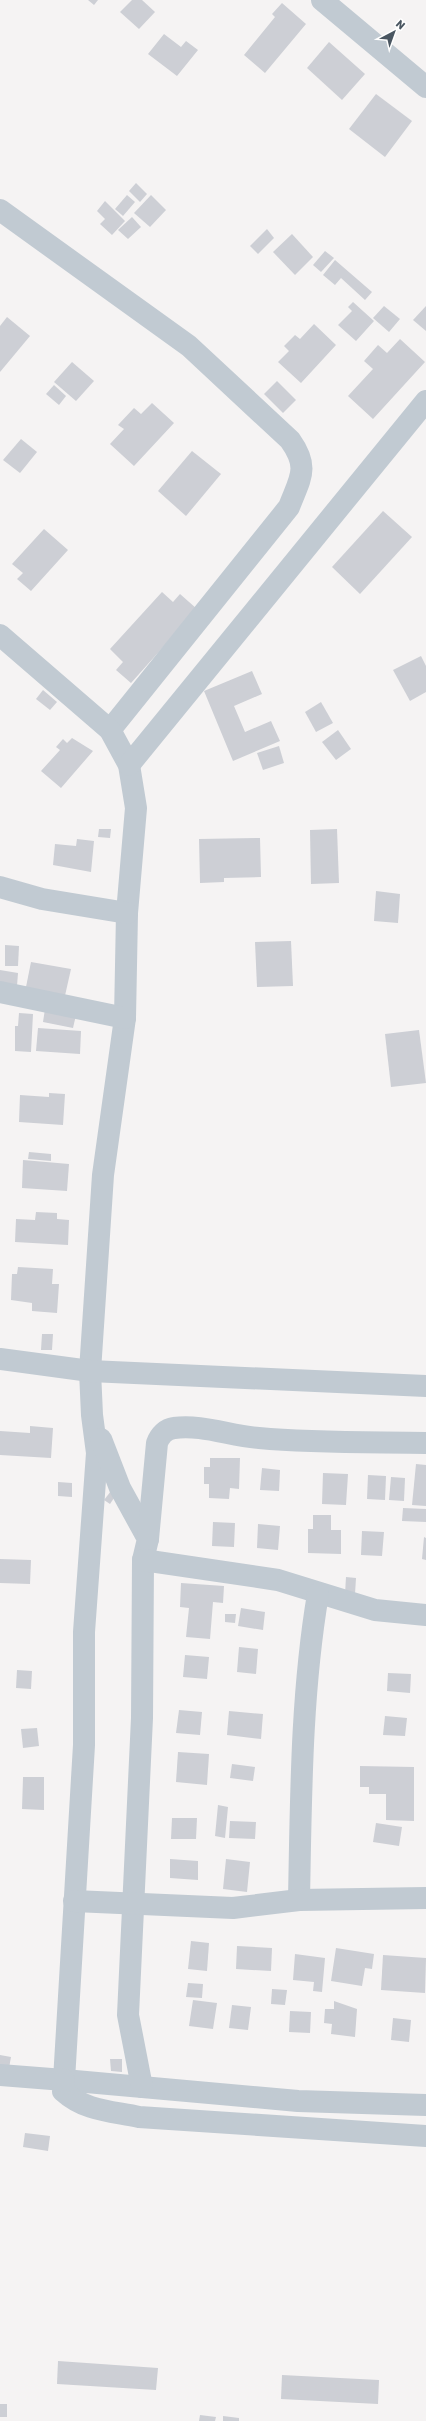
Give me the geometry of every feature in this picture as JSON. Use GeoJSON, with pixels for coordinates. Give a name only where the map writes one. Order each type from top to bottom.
{"type":"FeatureCollection","features":[{"type":"Feature","properties":{"kind":"street"},"geometry":{"type":"LineString","coordinates":[[322,0],[426,87]]}},
{"type":"Feature","properties":{"kind":"street"},"geometry":{"type":"LineString","coordinates":[[0,210],[189,346],[290,440],[300,455],[303,469],[289,507],[110,730]]}},
{"type":"Feature","properties":{"kind":"street"},"geometry":{"type":"LineString","coordinates":[[129,765],[426,401]]}},
{"type":"Feature","properties":{"kind":"street"},"geometry":{"type":"LineString","coordinates":[[0,635],[110,730],[129,765],[136,808],[127,913],[124,1018],[103,1175],[90,1371],[92,1415],[97,1453],[84,1632],[84,1745],[63,2091],[75,2102],[94,2108],[139,2117],[426,2136]]}},
{"type":"Feature","properties":{"kind":"street"},"geometry":{"type":"LineString","coordinates":[[0,887],[42,899],[127,913]]}},
{"type":"Feature","properties":{"kind":"street"},"geometry":{"type":"LineString","coordinates":[[0,992],[124,1018]]}},
{"type":"Feature","properties":{"kind":"street"},"geometry":{"type":"LineString","coordinates":[[0,1359],[90,1371],[426,1386]]}},
{"type":"Feature","properties":{"kind":"street"},"geometry":{"type":"LineString","coordinates":[[92,1415],[145,1549]]}},
{"type":"Feature","properties":{"kind":"street"},"geometry":{"type":"LineString","coordinates":[[142,2087],[128,2015],[142,1718],[145,1549],[157,1443],[159,1437],[173,1428],[192,1427],[236,1436],[316,1443],[426,1443]]}},
{"type":"Feature","properties":{"kind":"street"},"geometry":{"type":"LineString","coordinates":[[145,1549],[278,1580],[318,1594],[375,1610],[426,1615]]}},
{"type":"Feature","properties":{"kind":"street"},"geometry":{"type":"LineString","coordinates":[[299,1900],[302,1757],[309,1645],[318,1594]]}},
{"type":"Feature","properties":{"kind":"street"},"geometry":{"type":"LineString","coordinates":[[74,1901],[134,1902],[233,1908],[299,1900],[426,1898]]}},
{"type":"Feature","properties":{"kind":"street"},"geometry":{"type":"LineString","coordinates":[[0,2075],[298,2101],[426,2105]]}},
{"type":"Feature","properties":{"kind":"building"},"geometry":{"type":"Polygon","coordinates":[[[88,0],[98,0],[94,5],[88,0]]]}},
{"type":"Feature","properties":{"kind":"building"},"geometry":{"type":"Polygon","coordinates":[[[132,0],[142,0],[155,12],[139,29],[120,12],[132,0]]]}},
{"type":"Feature","properties":{"kind":"building"},"geometry":{"type":"Polygon","coordinates":[[[282,3],[306,24],[265,73],[244,55],[275,17],[272,14],[282,3]]]}},
{"type":"Feature","properties":{"kind":"building"},"geometry":{"type":"Polygon","coordinates":[[[164,34],[181,47],[186,41],[198,50],[177,76],[148,54],[164,34]]]}},
{"type":"Feature","properties":{"kind":"building"},"geometry":{"type":"Polygon","coordinates":[[[329,42],[365,74],[342,100],[307,68],[329,42]]]}},
{"type":"Feature","properties":{"kind":"building"},"geometry":{"type":"Polygon","coordinates":[[[376,94],[412,121],[385,157],[349,129],[376,94]]]}},
{"type":"Feature","properties":{"kind":"building"},"geometry":{"type":"Polygon","coordinates":[[[136,183],[147,194],[140,202],[129,191],[136,183]]]}},
{"type":"Feature","properties":{"kind":"building"},"geometry":{"type":"Polygon","coordinates":[[[127,195],[135,202],[123,216],[115,209],[127,195]]]}},
{"type":"Feature","properties":{"kind":"building"},"geometry":{"type":"Polygon","coordinates":[[[151,195],[166,210],[150,227],[134,213],[151,195]]]}},
{"type":"Feature","properties":{"kind":"building"},"geometry":{"type":"Polygon","coordinates":[[[105,201],[125,221],[112,235],[100,224],[105,219],[97,211],[105,201]]]}},
{"type":"Feature","properties":{"kind":"building"},"geometry":{"type":"Polygon","coordinates":[[[132,217],[141,227],[128,239],[118,230],[132,217]]]}},
{"type":"Feature","properties":{"kind":"building"},"geometry":{"type":"Polygon","coordinates":[[[267,229],[274,238],[258,254],[250,246],[267,229]]]}},
{"type":"Feature","properties":{"kind":"building"},"geometry":{"type":"Polygon","coordinates":[[[292,234],[313,257],[295,275],[273,252],[292,234]]]}},
{"type":"Feature","properties":{"kind":"building"},"geometry":{"type":"Polygon","coordinates":[[[325,251],[334,258],[321,272],[313,265],[325,251]]]}},
{"type":"Feature","properties":{"kind":"building"},"geometry":{"type":"Polygon","coordinates":[[[335,260],[372,292],[365,300],[341,278],[335,285],[323,275],[335,260]]]}},
{"type":"Feature","properties":{"kind":"building"},"geometry":{"type":"Polygon","coordinates":[[[353,302],[374,321],[356,341],[338,325],[352,311],[348,307],[353,302]]]}},
{"type":"Feature","properties":{"kind":"building"},"geometry":{"type":"Polygon","coordinates":[[[384,306],[400,319],[389,332],[373,318],[384,306]]]}},
{"type":"Feature","properties":{"kind":"building"},"geometry":{"type":"Polygon","coordinates":[[[426,306],[426,331],[413,320],[426,306]]]}},
{"type":"Feature","properties":{"kind":"building"},"geometry":{"type":"Polygon","coordinates":[[[7,317],[30,336],[0,372],[0,326],[7,317]]]}},
{"type":"Feature","properties":{"kind":"building"},"geometry":{"type":"Polygon","coordinates":[[[314,324],[336,345],[301,383],[278,362],[289,351],[284,346],[295,335],[300,339],[314,324]]]}},
{"type":"Feature","properties":{"kind":"building"},"geometry":{"type":"Polygon","coordinates":[[[400,339],[425,362],[373,419],[348,396],[373,369],[364,361],[378,345],[387,353],[400,339]]]}},
{"type":"Feature","properties":{"kind":"building"},"geometry":{"type":"Polygon","coordinates":[[[72,362],[94,381],[76,401],[54,382],[72,362]]]}},
{"type":"Feature","properties":{"kind":"building"},"geometry":{"type":"Polygon","coordinates":[[[277,381],[296,400],[283,413],[264,394],[277,381]]]}},
{"type":"Feature","properties":{"kind":"building"},"geometry":{"type":"Polygon","coordinates":[[[54,385],[66,396],[59,405],[46,394],[54,385]]]}},
{"type":"Feature","properties":{"kind":"building"},"geometry":{"type":"Polygon","coordinates":[[[152,403],[174,423],[134,466],[110,444],[124,429],[118,425],[134,408],[141,414],[152,403]]]}},
{"type":"Feature","properties":{"kind":"building"},"geometry":{"type":"Polygon","coordinates":[[[21,439],[37,452],[20,473],[3,460],[21,439]]]}},
{"type":"Feature","properties":{"kind":"building"},"geometry":{"type":"Polygon","coordinates":[[[192,451],[221,474],[186,516],[158,491],[192,451]]]}},
{"type":"Feature","properties":{"kind":"building"},"geometry":{"type":"Polygon","coordinates":[[[383,511],[412,537],[360,594],[332,567],[383,511]]]}},
{"type":"Feature","properties":{"kind":"building"},"geometry":{"type":"Polygon","coordinates":[[[44,529],[68,550],[31,591],[17,579],[23,573],[12,564],[44,529]]]}},
{"type":"Feature","properties":{"kind":"building"},"geometry":{"type":"Polygon","coordinates":[[[162,592],[173,602],[180,594],[197,609],[131,683],[116,670],[123,662],[110,649],[162,592]]]}},
{"type":"Feature","properties":{"kind":"building"},"geometry":{"type":"Polygon","coordinates":[[[421,656],[426,666],[426,692],[410,701],[393,670],[421,656]]]}},
{"type":"Feature","properties":{"kind":"building"},"geometry":{"type":"Polygon","coordinates":[[[252,671],[262,694],[234,706],[245,732],[271,721],[280,741],[233,761],[204,691],[252,671]]]}},
{"type":"Feature","properties":{"kind":"building"},"geometry":{"type":"Polygon","coordinates":[[[43,690],[57,702],[50,710],[36,699],[43,690]]]}},
{"type":"Feature","properties":{"kind":"building"},"geometry":{"type":"Polygon","coordinates":[[[321,702],[333,723],[316,732],[305,712],[321,702]]]}},
{"type":"Feature","properties":{"kind":"building"},"geometry":{"type":"Polygon","coordinates":[[[338,730],[351,749],[336,760],[322,742],[338,730]]]}},
{"type":"Feature","properties":{"kind":"building"},"geometry":{"type":"Polygon","coordinates":[[[72,738],[93,751],[61,788],[41,771],[60,750],[56,747],[63,739],[67,743],[72,738]]]}},
{"type":"Feature","properties":{"kind":"building"},"geometry":{"type":"Polygon","coordinates":[[[279,746],[284,763],[263,770],[257,753],[279,746]]]}},
{"type":"Feature","properties":{"kind":"building"},"geometry":{"type":"Polygon","coordinates":[[[99,829],[111,829],[110,838],[98,837],[99,829]]]}},
{"type":"Feature","properties":{"kind":"building"},"geometry":{"type":"Polygon","coordinates":[[[337,829],[339,883],[311,884],[310,830],[337,829]]]}},
{"type":"Feature","properties":{"kind":"building"},"geometry":{"type":"Polygon","coordinates":[[[260,838],[261,877],[224,878],[224,882],[200,883],[199,839],[260,838]]]}},
{"type":"Feature","properties":{"kind":"building"},"geometry":{"type":"Polygon","coordinates":[[[77,839],[94,841],[91,872],[53,865],[55,844],[76,846],[77,839]]]}},
{"type":"Feature","properties":{"kind":"building"},"geometry":{"type":"Polygon","coordinates":[[[376,891],[400,894],[398,923],[374,921],[376,891]]]}},
{"type":"Feature","properties":{"kind":"building"},"geometry":{"type":"Polygon","coordinates":[[[291,941],[293,986],[257,987],[255,942],[291,941]]]}},
{"type":"Feature","properties":{"kind":"building"},"geometry":{"type":"Polygon","coordinates":[[[5,945],[19,946],[18,966],[5,966],[5,945]]]}},
{"type":"Feature","properties":{"kind":"building"},"geometry":{"type":"Polygon","coordinates":[[[31,962],[71,969],[64,1000],[25,992],[31,962]]]}},
{"type":"Feature","properties":{"kind":"building"},"geometry":{"type":"Polygon","coordinates":[[[0,970],[18,973],[17,986],[0,984],[0,970]]]}},
{"type":"Feature","properties":{"kind":"building"},"geometry":{"type":"Polygon","coordinates":[[[45,1009],[76,1015],[73,1028],[43,1022],[45,1009]]]}},
{"type":"Feature","properties":{"kind":"building"},"geometry":{"type":"Polygon","coordinates":[[[19,1013],[33,1014],[31,1052],[15,1051],[15,1026],[18,1026],[19,1013]]]}},
{"type":"Feature","properties":{"kind":"building"},"geometry":{"type":"Polygon","coordinates":[[[38,1028],[81,1031],[80,1054],[36,1051],[38,1028]]]}},
{"type":"Feature","properties":{"kind":"building"},"geometry":{"type":"Polygon","coordinates":[[[419,1030],[426,1083],[391,1087],[385,1034],[419,1030]]]}},
{"type":"Feature","properties":{"kind":"building"},"geometry":{"type":"Polygon","coordinates":[[[49,1093],[65,1094],[63,1125],[19,1122],[20,1095],[49,1097],[49,1093]]]}},
{"type":"Feature","properties":{"kind":"building"},"geometry":{"type":"Polygon","coordinates":[[[29,1152],[51,1154],[51,1161],[28,1159],[29,1152]]]}},
{"type":"Feature","properties":{"kind":"building"},"geometry":{"type":"Polygon","coordinates":[[[23,1160],[69,1164],[67,1191],[22,1188],[23,1160]]]}},
{"type":"Feature","properties":{"kind":"building"},"geometry":{"type":"Polygon","coordinates":[[[36,1212],[57,1213],[57,1219],[69,1220],[68,1245],[15,1242],[16,1219],[35,1220],[36,1212]]]}},
{"type":"Feature","properties":{"kind":"building"},"geometry":{"type":"Polygon","coordinates":[[[18,1267],[53,1269],[52,1284],[59,1284],[57,1313],[32,1311],[32,1303],[11,1300],[12,1274],[17,1274],[18,1267]]]}},
{"type":"Feature","properties":{"kind":"building"},"geometry":{"type":"Polygon","coordinates":[[[42,1334],[53,1334],[52,1350],[41,1350],[42,1334]]]}},
{"type":"Feature","properties":{"kind":"building"},"geometry":{"type":"Polygon","coordinates":[[[30,1426],[53,1428],[51,1458],[0,1455],[0,1431],[30,1433],[30,1426]]]}},
{"type":"Feature","properties":{"kind":"building"},"geometry":{"type":"Polygon","coordinates":[[[210,1458],[240,1458],[239,1489],[230,1488],[229,1499],[209,1498],[209,1484],[204,1484],[204,1467],[210,1467],[210,1458]]]}},
{"type":"Feature","properties":{"kind":"building"},"geometry":{"type":"Polygon","coordinates":[[[416,1464],[426,1465],[426,1506],[412,1505],[416,1464]]]}},
{"type":"Feature","properties":{"kind":"building"},"geometry":{"type":"Polygon","coordinates":[[[262,1468],[280,1470],[279,1491],[260,1490],[262,1468]]]}},
{"type":"Feature","properties":{"kind":"building"},"geometry":{"type":"Polygon","coordinates":[[[323,1473],[348,1474],[346,1505],[322,1504],[323,1473]]]}},
{"type":"Feature","properties":{"kind":"building"},"geometry":{"type":"Polygon","coordinates":[[[368,1475],[386,1476],[385,1500],[367,1499],[368,1475]]]}},
{"type":"Feature","properties":{"kind":"building"},"geometry":{"type":"Polygon","coordinates":[[[391,1477],[405,1478],[404,1501],[389,1500],[391,1477]]]}},
{"type":"Feature","properties":{"kind":"building"},"geometry":{"type":"Polygon","coordinates":[[[58,1482],[72,1483],[72,1497],[58,1496],[58,1482]]]}},
{"type":"Feature","properties":{"kind":"building"},"geometry":{"type":"Polygon","coordinates":[[[111,1491],[116,1495],[110,1504],[104,1500],[111,1491]]]}},
{"type":"Feature","properties":{"kind":"building"},"geometry":{"type":"Polygon","coordinates":[[[403,1508],[426,1509],[426,1522],[402,1521],[403,1508]]]}},
{"type":"Feature","properties":{"kind":"building"},"geometry":{"type":"Polygon","coordinates":[[[313,1515],[331,1515],[331,1530],[341,1530],[341,1554],[308,1553],[308,1529],[313,1529],[313,1515]]]}},
{"type":"Feature","properties":{"kind":"building"},"geometry":{"type":"Polygon","coordinates":[[[213,1522],[235,1523],[234,1547],[212,1546],[213,1522]]]}},
{"type":"Feature","properties":{"kind":"building"},"geometry":{"type":"Polygon","coordinates":[[[258,1524],[280,1526],[278,1550],[257,1548],[258,1524]]]}},
{"type":"Feature","properties":{"kind":"building"},"geometry":{"type":"Polygon","coordinates":[[[362,1531],[384,1532],[382,1556],[361,1555],[362,1531]]]}},
{"type":"Feature","properties":{"kind":"building"},"geometry":{"type":"Polygon","coordinates":[[[424,1537],[426,1538],[426,1560],[422,1559],[424,1537]]]}},
{"type":"Feature","properties":{"kind":"building"},"geometry":{"type":"Polygon","coordinates":[[[0,1559],[31,1560],[30,1584],[0,1583],[0,1559]]]}},
{"type":"Feature","properties":{"kind":"building"},"geometry":{"type":"Polygon","coordinates":[[[346,1577],[356,1578],[355,1594],[345,1594],[346,1577]]]}},
{"type":"Feature","properties":{"kind":"building"},"geometry":{"type":"Polygon","coordinates":[[[181,1583],[224,1586],[223,1603],[213,1602],[210,1639],[186,1637],[189,1608],[180,1607],[181,1583]]]}},
{"type":"Feature","properties":{"kind":"building"},"geometry":{"type":"Polygon","coordinates":[[[241,1608],[265,1612],[263,1630],[238,1626],[241,1608]]]}},
{"type":"Feature","properties":{"kind":"building"},"geometry":{"type":"Polygon","coordinates":[[[225,1614],[236,1614],[235,1623],[225,1622],[225,1614]]]}},
{"type":"Feature","properties":{"kind":"building"},"geometry":{"type":"Polygon","coordinates":[[[239,1647],[258,1649],[256,1674],[237,1672],[239,1647]]]}},
{"type":"Feature","properties":{"kind":"building"},"geometry":{"type":"Polygon","coordinates":[[[185,1655],[209,1657],[207,1679],[183,1677],[185,1655]]]}},
{"type":"Feature","properties":{"kind":"building"},"geometry":{"type":"Polygon","coordinates":[[[17,1670],[32,1671],[31,1689],[16,1688],[17,1670]]]}},
{"type":"Feature","properties":{"kind":"building"},"geometry":{"type":"Polygon","coordinates":[[[388,1673],[411,1674],[410,1693],[387,1691],[388,1673]]]}},
{"type":"Feature","properties":{"kind":"building"},"geometry":{"type":"Polygon","coordinates":[[[179,1710],[202,1712],[200,1735],[176,1733],[179,1710]]]}},
{"type":"Feature","properties":{"kind":"building"},"geometry":{"type":"Polygon","coordinates":[[[229,1711],[263,1714],[261,1739],[227,1735],[229,1711]]]}},
{"type":"Feature","properties":{"kind":"building"},"geometry":{"type":"Polygon","coordinates":[[[385,1716],[407,1718],[405,1736],[383,1735],[385,1716]]]}},
{"type":"Feature","properties":{"kind":"building"},"geometry":{"type":"Polygon","coordinates":[[[37,1728],[39,1746],[23,1748],[21,1729],[37,1728]]]}},
{"type":"Feature","properties":{"kind":"building"},"geometry":{"type":"Polygon","coordinates":[[[178,1752],[209,1754],[207,1785],[176,1782],[178,1752]]]}},
{"type":"Feature","properties":{"kind":"building"},"geometry":{"type":"Polygon","coordinates":[[[232,1764],[255,1767],[253,1781],[230,1778],[232,1764]]]}},
{"type":"Feature","properties":{"kind":"building"},"geometry":{"type":"Polygon","coordinates":[[[360,1766],[414,1767],[414,1821],[386,1820],[386,1794],[369,1794],[369,1787],[360,1787],[360,1766]]]}},
{"type":"Feature","properties":{"kind":"building"},"geometry":{"type":"Polygon","coordinates":[[[23,1777],[44,1777],[44,1810],[22,1809],[23,1777]]]}},
{"type":"Feature","properties":{"kind":"building"},"geometry":{"type":"Polygon","coordinates":[[[218,1805],[228,1807],[225,1838],[215,1836],[218,1805]]]}},
{"type":"Feature","properties":{"kind":"building"},"geometry":{"type":"Polygon","coordinates":[[[172,1818],[197,1818],[196,1839],[171,1839],[172,1818]]]}},
{"type":"Feature","properties":{"kind":"building"},"geometry":{"type":"Polygon","coordinates":[[[230,1821],[256,1822],[255,1839],[229,1838],[230,1821]]]}},
{"type":"Feature","properties":{"kind":"building"},"geometry":{"type":"Polygon","coordinates":[[[376,1823],[402,1827],[399,1846],[373,1842],[376,1823]]]}},
{"type":"Feature","properties":{"kind":"building"},"geometry":{"type":"Polygon","coordinates":[[[170,1859],[198,1861],[198,1880],[170,1878],[170,1859]]]}},
{"type":"Feature","properties":{"kind":"building"},"geometry":{"type":"Polygon","coordinates":[[[226,1859],[250,1862],[247,1892],[223,1889],[226,1859]]]}},
{"type":"Feature","properties":{"kind":"building"},"geometry":{"type":"Polygon","coordinates":[[[191,1941],[209,1943],[207,1971],[188,1969],[191,1941]]]}},
{"type":"Feature","properties":{"kind":"building"},"geometry":{"type":"Polygon","coordinates":[[[237,1946],[272,1948],[271,1971],[236,1969],[237,1946]]]}},
{"type":"Feature","properties":{"kind":"building"},"geometry":{"type":"Polygon","coordinates":[[[336,1948],[374,1954],[372,1969],[365,1968],[362,1986],[331,1981],[336,1948]]]}},
{"type":"Feature","properties":{"kind":"building"},"geometry":{"type":"Polygon","coordinates":[[[295,1954],[325,1958],[322,1992],[313,1991],[314,1982],[293,1980],[295,1954]]]}},
{"type":"Feature","properties":{"kind":"building"},"geometry":{"type":"Polygon","coordinates":[[[383,1955],[426,1958],[425,1993],[381,1990],[383,1955]]]}},
{"type":"Feature","properties":{"kind":"building"},"geometry":{"type":"Polygon","coordinates":[[[188,1983],[203,1984],[202,1998],[186,1997],[188,1983]]]}},
{"type":"Feature","properties":{"kind":"building"},"geometry":{"type":"Polygon","coordinates":[[[272,1989],[287,1990],[285,2005],[271,2004],[272,1989]]]}},
{"type":"Feature","properties":{"kind":"building"},"geometry":{"type":"Polygon","coordinates":[[[193,2000],[217,2003],[213,2029],[189,2026],[193,2000]]]}},
{"type":"Feature","properties":{"kind":"building"},"geometry":{"type":"Polygon","coordinates":[[[334,2001],[357,2009],[355,2037],[331,2034],[332,2024],[324,2023],[325,2009],[334,2009],[334,2001]]]}},
{"type":"Feature","properties":{"kind":"building"},"geometry":{"type":"Polygon","coordinates":[[[232,2005],[251,2007],[248,2030],[229,2028],[232,2005]]]}},
{"type":"Feature","properties":{"kind":"building"},"geometry":{"type":"Polygon","coordinates":[[[290,2011],[311,2012],[310,2033],[289,2032],[290,2011]]]}},
{"type":"Feature","properties":{"kind":"building"},"geometry":{"type":"Polygon","coordinates":[[[393,2018],[411,2020],[409,2042],[391,2040],[393,2018]]]}},
{"type":"Feature","properties":{"kind":"building"},"geometry":{"type":"Polygon","coordinates":[[[0,2055],[11,2057],[9,2068],[0,2066],[0,2055]]]}},
{"type":"Feature","properties":{"kind":"building"},"geometry":{"type":"Polygon","coordinates":[[[110,2059],[122,2059],[122,2072],[111,2071],[110,2059]]]}},
{"type":"Feature","properties":{"kind":"building"},"geometry":{"type":"Polygon","coordinates":[[[25,2133],[50,2136],[48,2151],[23,2147],[25,2133]]]}},
{"type":"Feature","properties":{"kind":"building"},"geometry":{"type":"Polygon","coordinates":[[[58,2361],[158,2368],[156,2390],[57,2384],[58,2361]]]}},
{"type":"Feature","properties":{"kind":"building"},"geometry":{"type":"Polygon","coordinates":[[[282,2375],[379,2380],[378,2404],[281,2399],[282,2375]]]}},
{"type":"Feature","properties":{"kind":"building"},"geometry":{"type":"Polygon","coordinates":[[[0,2404],[7,2404],[7,2417],[0,2417],[0,2404]]]}},
{"type":"Feature","properties":{"kind":"building"},"geometry":{"type":"Polygon","coordinates":[[[200,2415],[216,2417],[215,2421],[199,2421],[200,2415]]]}},
{"type":"Feature","properties":{"kind":"building"},"geometry":{"type":"Polygon","coordinates":[[[223,2416],[239,2418],[239,2421],[223,2421],[223,2416]]]}}]}
